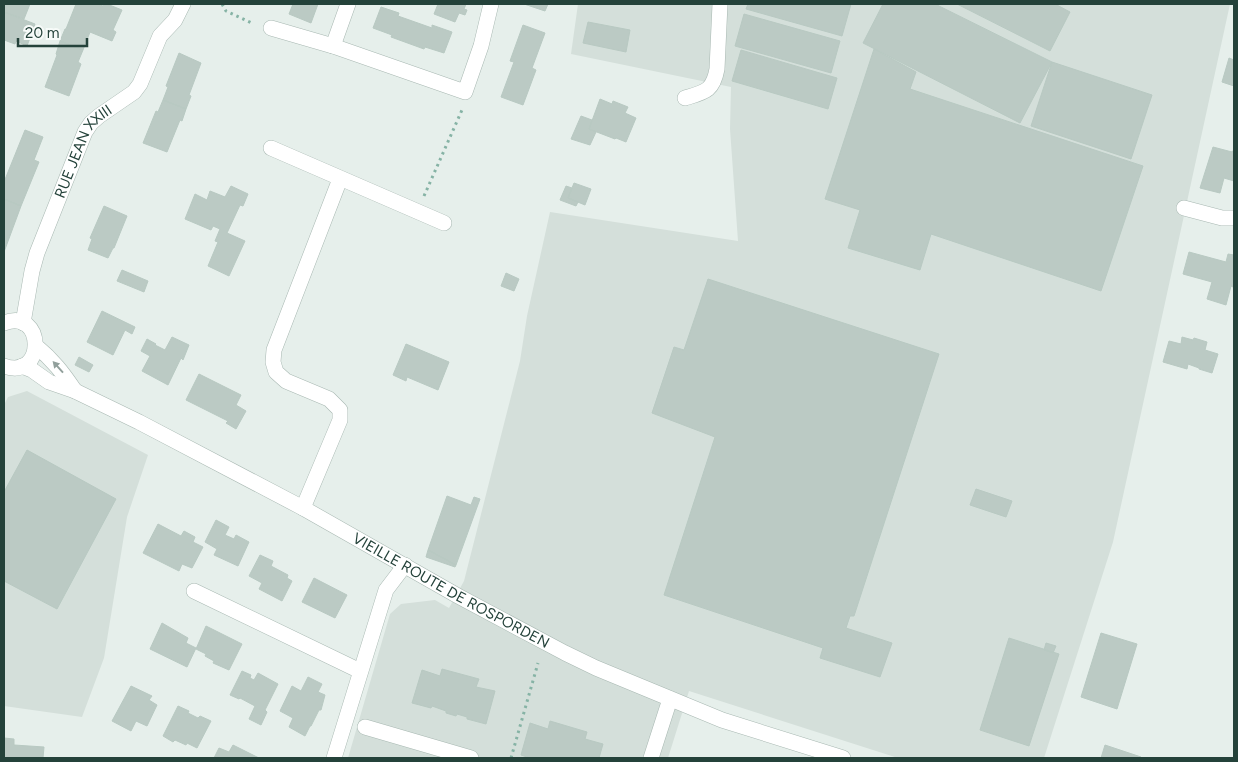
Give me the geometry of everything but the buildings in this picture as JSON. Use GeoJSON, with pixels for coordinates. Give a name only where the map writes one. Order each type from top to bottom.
{"type":"FeatureCollection","features":[{"type":"Feature","properties":{"kind":"street","name":"RUE JEAN XXIII"},"geometry":{"type":"LineString","coordinates":[[23,323],[37,253],[85,132],[99,116],[134,92],[140,84],[160,36],[175,20],[183,4]]}},
{"type":"Feature","properties":{"kind":"street"},"geometry":{"type":"LineString","coordinates":[[333,46],[348,4]]}},
{"type":"Feature","properties":{"kind":"street"},"geometry":{"type":"LineString","coordinates":[[271,28],[333,46],[464,92],[481,46],[491,4]]}},
{"type":"Feature","properties":{"kind":"street"},"geometry":{"type":"LineString","coordinates":[[686,98],[702,93],[709,88],[715,79],[720,4]]}},
{"type":"Feature","properties":{"kind":"street"},"geometry":{"type":"LineString","coordinates":[[271,148],[444,224]]}},
{"type":"Feature","properties":{"kind":"street"},"geometry":{"type":"LineString","coordinates":[[303,508],[340,420],[340,410],[329,399],[286,381],[276,372],[273,362],[274,350],[340,179]]}},
{"type":"Feature","properties":{"kind":"street"},"geometry":{"type":"LineString","coordinates":[[1184,208],[1222,218],[1234,218]]}},
{"type":"Feature","properties":{"kind":"street"},"geometry":{"type":"LineString","coordinates":[[4,323],[10,320],[23,323],[29,327],[36,340],[35,352],[32,358],[22,366],[8,368],[4,366]]}},
{"type":"Feature","properties":{"kind":"street"},"geometry":{"type":"LineString","coordinates":[[36,346],[62,370],[75,391]]}},
{"type":"Feature","properties":{"kind":"street","name":"VIEILLE ROUTE DE ROSPORDEN"},"geometry":{"type":"LineString","coordinates":[[22,366],[32,370],[49,382],[75,391],[139,422],[303,508],[458,596],[596,668],[722,720],[842,758]]}},
{"type":"Feature","properties":{"kind":"street"},"geometry":{"type":"LineString","coordinates":[[334,758],[386,590],[405,565]]}},
{"type":"Feature","properties":{"kind":"street"},"geometry":{"type":"LineString","coordinates":[[194,591],[360,671]]}},
{"type":"Feature","properties":{"kind":"street"},"geometry":{"type":"LineString","coordinates":[[651,758],[670,698]]}},
{"type":"Feature","properties":{"kind":"street"},"geometry":{"type":"LineString","coordinates":[[365,727],[471,758]]}},
{"type":"Feature","properties":{"kind":"path"},"geometry":{"type":"LineString","coordinates":[[222,4],[226,12],[262,28],[271,28]]}},
{"type":"Feature","properties":{"kind":"path"},"geometry":{"type":"LineString","coordinates":[[418,212],[463,107],[464,92]]}},
{"type":"Feature","properties":{"kind":"path"},"geometry":{"type":"LineString","coordinates":[[510,758],[538,663]]}},
{"type":"Feature","properties":{"kind":"shaded area"},"geometry":{"type":"Polygon","coordinates":[[[578,4],[1230,4],[1113,542],[1044,758],[898,758],[689,691],[668,758],[348,758],[390,614],[401,604],[435,600],[449,608],[464,581],[520,361],[527,316],[550,212],[738,241],[730,129],[731,87],[571,54],[578,4]]]}},
{"type":"Feature","properties":{"kind":"shaded area"},"geometry":{"type":"Polygon","coordinates":[[[27,391],[148,455],[127,517],[104,658],[82,717],[4,706],[4,405],[8,397],[27,391]]]}}]}
